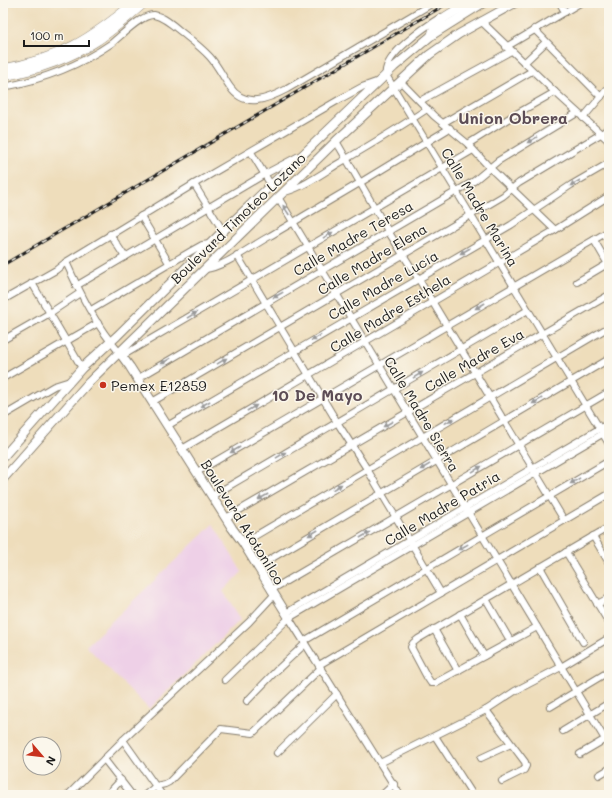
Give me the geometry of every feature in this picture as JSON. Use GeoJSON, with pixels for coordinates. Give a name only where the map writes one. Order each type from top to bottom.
{"type":"FeatureCollection","features":[{"type":"Feature","properties":{"kind":"highway"},"geometry":{"type":"LineString","coordinates":[[3,69],[39,61],[78,44],[94,34],[134,3]]}},
{"type":"Feature","properties":{"kind":"highway"},"geometry":{"type":"LineString","coordinates":[[3,76],[34,69],[69,56],[102,37],[144,3]]}},
{"type":"Feature","properties":{"kind":"highway"},"geometry":{"type":"LineString","coordinates":[[432,35],[436,25],[450,14],[470,3]]}},
{"type":"Feature","properties":{"kind":"main road","name":"Boulevard Timoteo Lozano"},"geometry":{"type":"LineString","coordinates":[[3,457],[82,368],[383,77],[432,35],[483,3]]}},
{"type":"Feature","properties":{"kind":"main road"},"geometry":{"type":"LineString","coordinates":[[499,12],[500,3]]}},
{"type":"Feature","properties":{"kind":"main road","name":"Boulevard Timoteo Lozano"},"geometry":{"type":"LineString","coordinates":[[3,479],[80,391],[120,354],[252,222],[397,84],[442,45],[515,3]]}},
{"type":"Feature","properties":{"kind":"main road"},"geometry":{"type":"LineString","coordinates":[[241,214],[246,220],[252,222]]}},
{"type":"Feature","properties":{"kind":"main road"},"geometry":{"type":"LineString","coordinates":[[231,224],[236,227],[240,234]]}},
{"type":"Feature","properties":{"kind":"main road","name":"Boulevard Atotonilco"},"geometry":{"type":"LineString","coordinates":[[120,354],[243,543],[288,616]]}},
{"type":"Feature","properties":{"kind":"street"},"geometry":{"type":"LineString","coordinates":[[3,87],[24,83],[46,76],[75,64],[108,46],[145,17],[155,15],[169,22],[210,57],[238,97],[253,100],[265,99],[279,93],[433,3]]}},
{"type":"Feature","properties":{"kind":"street"},"geometry":{"type":"LineString","coordinates":[[3,300],[56,270],[110,234],[194,184],[342,98],[383,77],[388,62],[414,35],[462,3]]}},
{"type":"Feature","properties":{"kind":"street"},"geometry":{"type":"LineString","coordinates":[[560,3],[565,12]]}},
{"type":"Feature","properties":{"kind":"street"},"geometry":{"type":"LineString","coordinates":[[420,101],[508,49],[534,29],[580,3]]}},
{"type":"Feature","properties":{"kind":"street"},"geometry":{"type":"LineString","coordinates":[[481,22],[508,49],[609,141]]}},
{"type":"Feature","properties":{"kind":"street"},"geometry":{"type":"LineString","coordinates":[[534,29],[601,97]]}},
{"type":"Feature","properties":{"kind":"street"},"geometry":{"type":"LineString","coordinates":[[524,63],[546,42]]}},
{"type":"Feature","properties":{"kind":"street"},"geometry":{"type":"LineString","coordinates":[[443,123],[532,71]]}},
{"type":"Feature","properties":{"kind":"street","name":"Calle Madre Marina"},"geometry":{"type":"LineString","coordinates":[[383,77],[397,84],[413,118],[442,168],[472,214],[499,263],[609,444]]}},
{"type":"Feature","properties":{"kind":"street"},"geometry":{"type":"LineString","coordinates":[[397,84],[420,101],[427,109],[468,144],[489,167],[555,230]]}},
{"type":"Feature","properties":{"kind":"street"},"geometry":{"type":"LineString","coordinates":[[583,118],[609,87]]}},
{"type":"Feature","properties":{"kind":"street"},"geometry":{"type":"LineString","coordinates":[[468,144],[555,92]]}},
{"type":"Feature","properties":{"kind":"street"},"geometry":{"type":"LineString","coordinates":[[280,195],[301,186],[427,109]]}},
{"type":"Feature","properties":{"kind":"street","name":"Calle Madre Teresa"},"geometry":{"type":"LineString","coordinates":[[137,379],[479,178],[489,167],[577,113]]}},
{"type":"Feature","properties":{"kind":"street","name":"Calle Madre Elena"},"geometry":{"type":"LineString","coordinates":[[152,402],[472,214],[512,189],[519,182],[609,127]]}},
{"type":"Feature","properties":{"kind":"street"},"geometry":{"type":"LineString","coordinates":[[205,268],[217,266],[294,223],[450,128]]}},
{"type":"Feature","properties":{"kind":"street"},"geometry":{"type":"LineString","coordinates":[[336,141],[402,255],[418,278],[564,520]]}},
{"type":"Feature","properties":{"kind":"street"},"geometry":{"type":"LineString","coordinates":[[120,354],[473,150]]}},
{"type":"Feature","properties":{"kind":"street"},"geometry":{"type":"LineString","coordinates":[[251,152],[272,185]]}},
{"type":"Feature","properties":{"kind":"street"},"geometry":{"type":"LineString","coordinates":[[76,286],[265,174],[304,153]]}},
{"type":"Feature","properties":{"kind":"street","name":"Calle Madre Lucía"},"geometry":{"type":"LineString","coordinates":[[167,426],[486,239],[609,163]]}},
{"type":"Feature","properties":{"kind":"street"},"geometry":{"type":"LineString","coordinates":[[194,184],[223,231]]}},
{"type":"Feature","properties":{"kind":"street","name":"Calle Madre Sierra"},"geometry":{"type":"LineString","coordinates":[[280,195],[294,223],[378,366],[394,389],[590,715],[607,738],[609,746]]}},
{"type":"Feature","properties":{"kind":"street","name":"Calle Madre Esthela"},"geometry":{"type":"LineString","coordinates":[[182,449],[555,230],[609,196]]}},
{"type":"Feature","properties":{"kind":"street"},"geometry":{"type":"LineString","coordinates":[[141,216],[169,264]]}},
{"type":"Feature","properties":{"kind":"street"},"geometry":{"type":"LineString","coordinates":[[197,472],[609,231]]}},
{"type":"Feature","properties":{"kind":"street"},"geometry":{"type":"LineString","coordinates":[[110,234],[125,257]]}},
{"type":"Feature","properties":{"kind":"street"},"geometry":{"type":"LineString","coordinates":[[577,282],[608,264],[594,240]]}},
{"type":"Feature","properties":{"kind":"street"},"geometry":{"type":"LineString","coordinates":[[91,310],[202,245],[211,243]]}},
{"type":"Feature","properties":{"kind":"street"},"geometry":{"type":"LineString","coordinates":[[238,255],[441,593]]}},
{"type":"Feature","properties":{"kind":"street","name":"Boulevard Atotonilco"},"geometry":{"type":"LineString","coordinates":[[66,262],[80,293],[110,342],[120,354]]}},
{"type":"Feature","properties":{"kind":"street"},"geometry":{"type":"LineString","coordinates":[[32,283],[82,368]]}},
{"type":"Feature","properties":{"kind":"street"},"geometry":{"type":"LineString","coordinates":[[3,340],[50,313],[80,293]]}},
{"type":"Feature","properties":{"kind":"street","name":"Calle Madre Eva"},"geometry":{"type":"LineString","coordinates":[[226,518],[609,295]]}},
{"type":"Feature","properties":{"kind":"street"},"geometry":{"type":"LineString","coordinates":[[212,496],[528,310]]}},
{"type":"Feature","properties":{"kind":"street"},"geometry":{"type":"LineString","coordinates":[[3,378],[98,323]]}},
{"type":"Feature","properties":{"kind":"street"},"geometry":{"type":"LineString","coordinates":[[243,543],[609,327]]}},
{"type":"Feature","properties":{"kind":"street"},"geometry":{"type":"LineString","coordinates":[[257,566],[609,359]]}},
{"type":"Feature","properties":{"kind":"street"},"geometry":{"type":"LineString","coordinates":[[3,416],[54,386],[70,381]]}},
{"type":"Feature","properties":{"kind":"street"},"geometry":{"type":"LineString","coordinates":[[68,795],[123,740],[249,622],[272,592],[518,444],[609,392]]}},
{"type":"Feature","properties":{"kind":"street","name":"Calle Madre Patria"},"geometry":{"type":"LineString","coordinates":[[225,680],[288,616],[601,431],[609,423]]}},
{"type":"Feature","properties":{"kind":"street","name":"Calle Madre Patria"},"geometry":{"type":"LineString","coordinates":[[601,431],[609,430]]}},
{"type":"Feature","properties":{"kind":"street"},"geometry":{"type":"LineString","coordinates":[[247,701],[304,642],[426,568],[609,461]]}},
{"type":"Feature","properties":{"kind":"street"},"geometry":{"type":"LineString","coordinates":[[145,795],[156,786],[169,782],[221,729],[224,728],[253,733],[320,667],[441,593],[609,494]]}},
{"type":"Feature","properties":{"kind":"street"},"geometry":{"type":"LineString","coordinates":[[537,627],[435,683],[431,683],[427,677],[412,650],[411,645],[434,629],[609,526]]}},
{"type":"Feature","properties":{"kind":"street"},"geometry":{"type":"LineString","coordinates":[[593,536],[609,563]]}},
{"type":"Feature","properties":{"kind":"street"},"geometry":{"type":"LineString","coordinates":[[566,552],[609,623]]}},
{"type":"Feature","properties":{"kind":"street"},"geometry":{"type":"LineString","coordinates":[[540,567],[582,642]]}},
{"type":"Feature","properties":{"kind":"street"},"geometry":{"type":"LineString","coordinates":[[486,598],[511,642]]}},
{"type":"Feature","properties":{"kind":"street"},"geometry":{"type":"LineString","coordinates":[[597,604],[609,598]]}},
{"type":"Feature","properties":{"kind":"street"},"geometry":{"type":"LineString","coordinates":[[460,614],[484,656]]}},
{"type":"Feature","properties":{"kind":"street","name":"Boulevard Atotonilco"},"geometry":{"type":"LineString","coordinates":[[288,616],[400,795]]}},
{"type":"Feature","properties":{"kind":"street"},"geometry":{"type":"LineString","coordinates":[[434,629],[458,671]]}},
{"type":"Feature","properties":{"kind":"street"},"geometry":{"type":"LineString","coordinates":[[380,763],[486,710],[609,638]]}},
{"type":"Feature","properties":{"kind":"street"},"geometry":{"type":"LineString","coordinates":[[550,707],[608,672]]}},
{"type":"Feature","properties":{"kind":"street"},"geometry":{"type":"LineString","coordinates":[[277,753],[338,694]]}},
{"type":"Feature","properties":{"kind":"street"},"geometry":{"type":"LineString","coordinates":[[563,731],[609,703]]}},
{"type":"Feature","properties":{"kind":"street"},"geometry":{"type":"LineString","coordinates":[[486,710],[525,762],[526,766],[524,770],[502,781]]}},
{"type":"Feature","properties":{"kind":"street"},"geometry":{"type":"LineString","coordinates":[[435,736],[473,795]]}},
{"type":"Feature","properties":{"kind":"street"},"geometry":{"type":"LineString","coordinates":[[580,754],[607,738]]}},
{"type":"Feature","properties":{"kind":"street"},"geometry":{"type":"LineString","coordinates":[[123,740],[162,795]]}},
{"type":"Feature","properties":{"kind":"street"},"geometry":{"type":"LineString","coordinates":[[481,758],[511,744]]}},
{"type":"Feature","properties":{"kind":"street"},"geometry":{"type":"LineString","coordinates":[[104,759],[132,795]]}},
{"type":"Feature","properties":{"kind":"street"},"geometry":{"type":"LineString","coordinates":[[599,775],[609,769]]}},
{"type":"Feature","properties":{"kind":"street"},"geometry":{"type":"LineString","coordinates":[[107,795],[121,780]]}},
{"type":"Feature","properties":{"kind":"street"},"geometry":{"type":"LineString","coordinates":[[382,795],[394,784]]}},
{"type":"Feature","properties":{"kind":"shaded area"},"geometry":{"type":"Polygon","coordinates":[[[213,524],[242,572],[223,591],[241,619],[149,709],[86,646],[213,524]]]}},
{"type":"Feature","properties":{"kind":"railway"},"geometry":{"type":"LineString","coordinates":[[3,265],[448,3]]}},
{"type":"Feature","properties":{"kind":"place","name":"Pemex E12859"},"geometry":{"type":"Point","coordinates":[103,385]}},
{"type":"Feature","properties":{"kind":"district","name":"Union Obrera"},"geometry":{"type":"Point","coordinates":[513,117]}},
{"type":"Feature","properties":{"kind":"district","name":"10 De Mayo"},"geometry":{"type":"Point","coordinates":[317,394]}}]}
